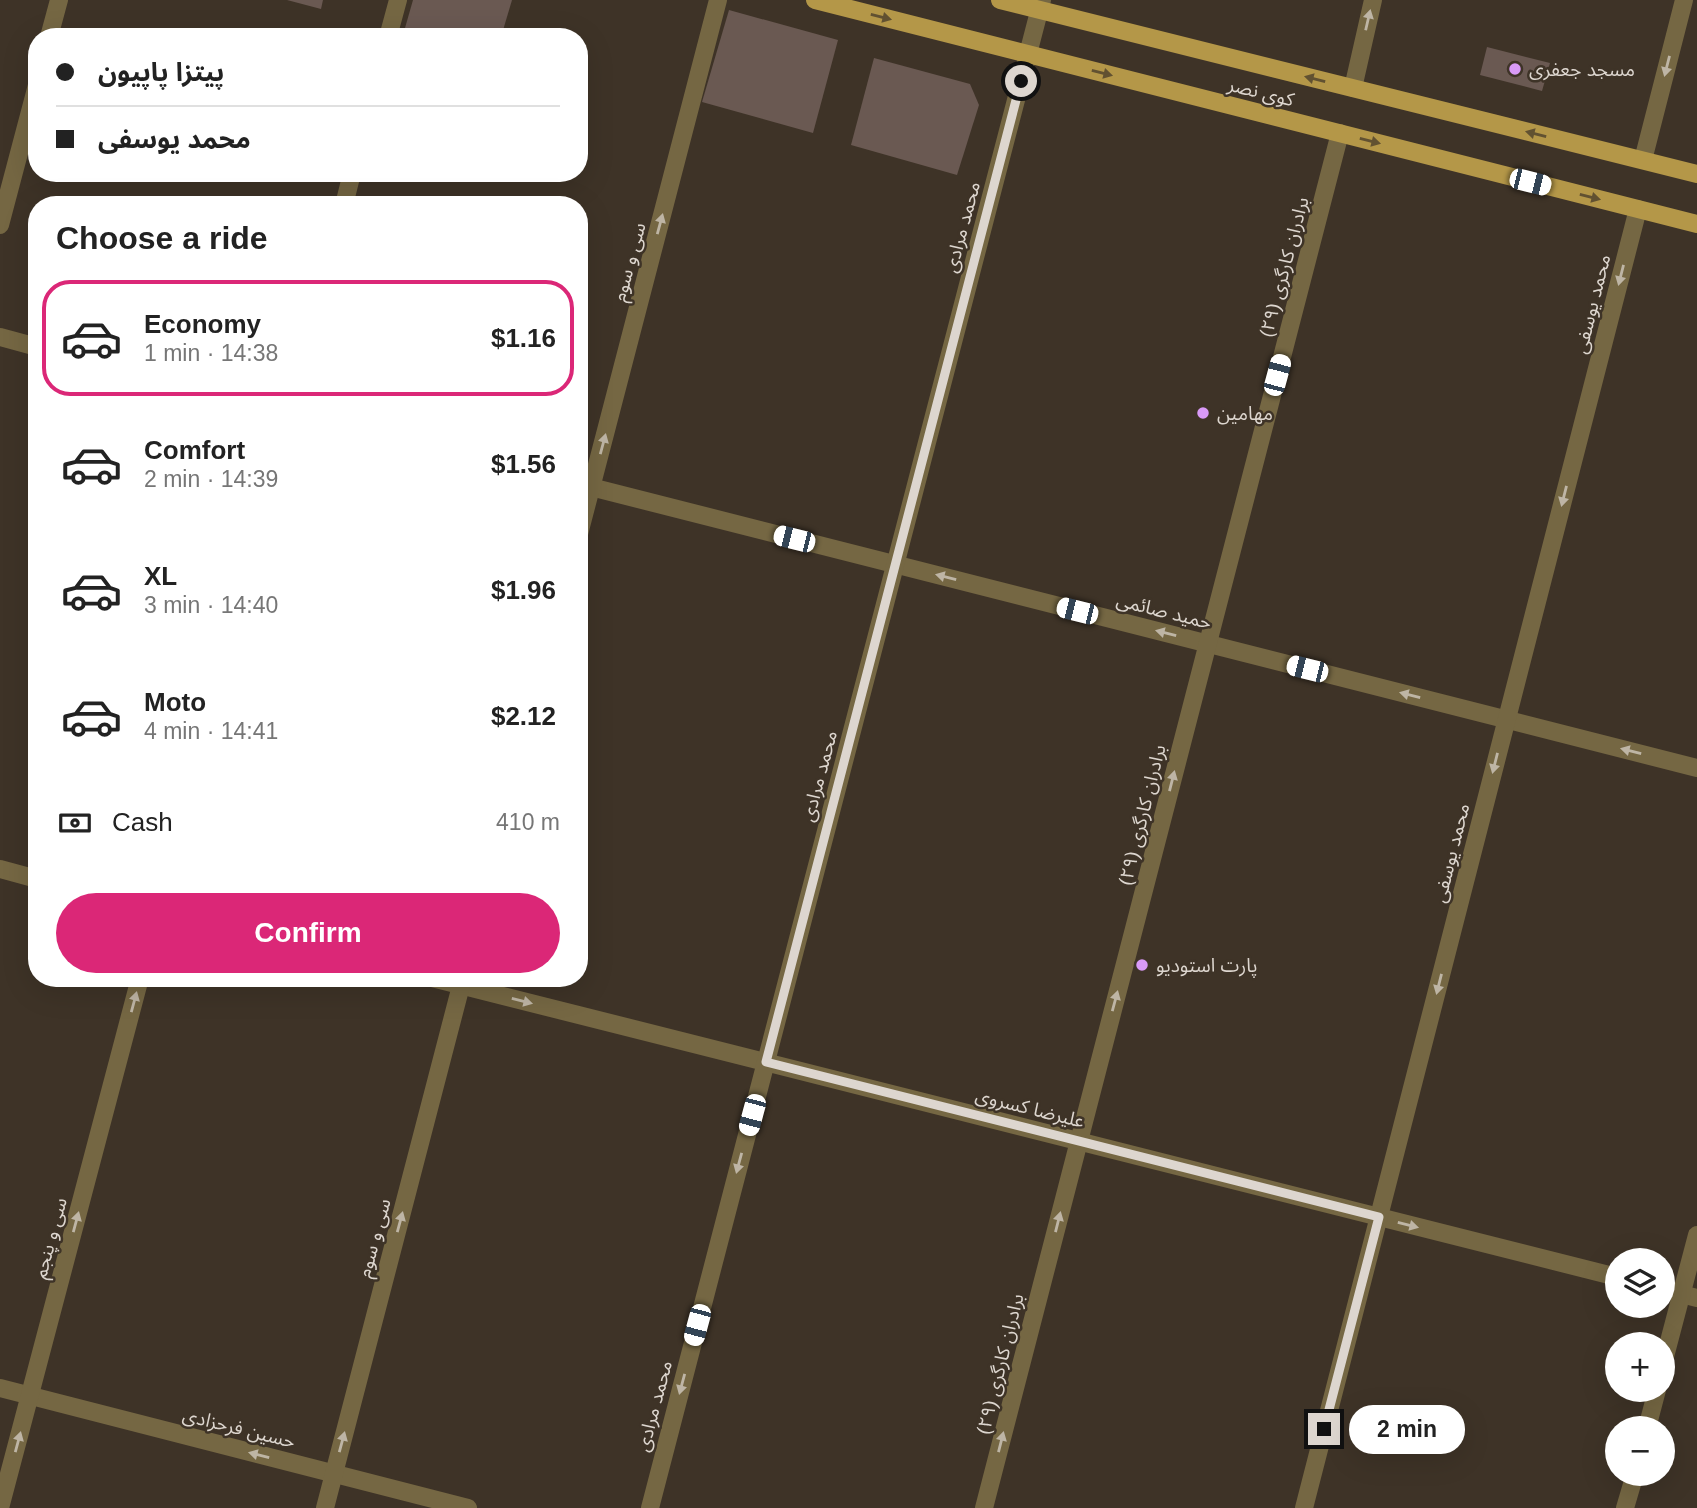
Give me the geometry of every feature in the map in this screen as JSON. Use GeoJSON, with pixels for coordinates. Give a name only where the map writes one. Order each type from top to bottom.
{"type":"FeatureCollection","features":[{"type":"Feature","properties":{"kind":"main road","name":"کوی نصر"},"geometry":{"type":"LineString","coordinates":[[815,0],[1697,224]]}},
{"type":"Feature","properties":{"kind":"main road","name":"کوی نصر"},"geometry":{"type":"LineString","coordinates":[[1000,0],[1041,5],[1353,88],[1697,174]]}},
{"type":"Feature","properties":{"kind":"street"},"geometry":{"type":"LineString","coordinates":[[51,28],[59,0]]}},
{"type":"Feature","properties":{"kind":"street"},"geometry":{"type":"LineString","coordinates":[[390,28],[398,0]]}},
{"type":"Feature","properties":{"kind":"street","name":"سی و سوم"},"geometry":{"type":"LineString","coordinates":[[588,475],[719,0]]}},
{"type":"Feature","properties":{"kind":"street"},"geometry":{"type":"LineString","coordinates":[[1353,88],[1373,0]]}},
{"type":"Feature","properties":{"kind":"street"},"geometry":{"type":"LineString","coordinates":[[1643,160],[1684,0]]}},
{"type":"Feature","properties":{"kind":"street","name":"محمد مرادی"},"geometry":{"type":"LineString","coordinates":[[650,1508],[1041,5]]}},
{"type":"Feature","properties":{"kind":"street"},"geometry":{"type":"LineString","coordinates":[[0,225],[28,119]]}},
{"type":"Feature","properties":{"kind":"street","name":"برادران کارگری (۲۹)"},"geometry":{"type":"LineString","coordinates":[[984,1508],[1340,133]]}},
{"type":"Feature","properties":{"kind":"street","name":"محمد یوسفی"},"geometry":{"type":"LineString","coordinates":[[1304,1508],[1638,209]]}},
{"type":"Feature","properties":{"kind":"street"},"geometry":{"type":"LineString","coordinates":[[0,337],[28,344]]}},
{"type":"Feature","properties":{"kind":"street","name":"حمید صائمی"},"geometry":{"type":"LineString","coordinates":[[588,487],[1697,768]]}},
{"type":"Feature","properties":{"kind":"street"},"geometry":{"type":"LineString","coordinates":[[0,869],[28,877]]}},
{"type":"Feature","properties":{"kind":"street","name":"سی و پنجم"},"geometry":{"type":"LineString","coordinates":[[0,1508],[138,987]]}},
{"type":"Feature","properties":{"kind":"street","name":"سی و سوم"},"geometry":{"type":"LineString","coordinates":[[325,1508],[461,987]]}},
{"type":"Feature","properties":{"kind":"street","name":"علیرضا کسروی"},"geometry":{"type":"LineString","coordinates":[[481,987],[1605,1275]]}},
{"type":"Feature","properties":{"kind":"street"},"geometry":{"type":"LineString","coordinates":[[1675,1333],[1689,1296],[1697,1235]]}},
{"type":"Feature","properties":{"kind":"street","name":"حسین فرحزادی"},"geometry":{"type":"LineString","coordinates":[[0,1388],[468,1508]]}},
{"type":"Feature","properties":{"kind":"street"},"geometry":{"type":"LineString","coordinates":[[1625,1508],[1631,1486]]}},
{"type":"Feature","properties":{"kind":"building"},"geometry":{"type":"Polygon","coordinates":[[[287,0],[323,0],[321,9],[287,0]]]}},
{"type":"Feature","properties":{"kind":"building"},"geometry":{"type":"Polygon","coordinates":[[[413,0],[512,0],[504,28],[405,28],[413,0]]]}},
{"type":"Feature","properties":{"kind":"building"},"geometry":{"type":"Polygon","coordinates":[[[729,10],[838,40],[813,133],[702,102],[729,10]]]}},
{"type":"Feature","properties":{"kind":"building","name":"مسجد جعفری"},"geometry":{"type":"Polygon","coordinates":[[[1487,47],[1550,63],[1542,91],[1480,75],[1487,47]]]}},
{"type":"Feature","properties":{"kind":"building"},"geometry":{"type":"Polygon","coordinates":[[[874,58],[970,84],[979,105],[957,175],[851,145],[874,58]]]}},
{"type":"Feature","properties":{"kind":"place","name":"مسجد جعفری"},"geometry":{"type":"Point","coordinates":[1515,69]}},
{"type":"Feature","properties":{"kind":"place","name":"مهامین"},"geometry":{"type":"Point","coordinates":[1203,413]}},
{"type":"Feature","properties":{"kind":"place","name":"پارت استودیو"},"geometry":{"type":"Point","coordinates":[1142,965]}},
{"type":"Feature","properties":{"kind":"route"},"geometry":{"type":"LineString","coordinates":[[1021,81],[766,1062],[1379,1217],[1324,1429]]}}]}
